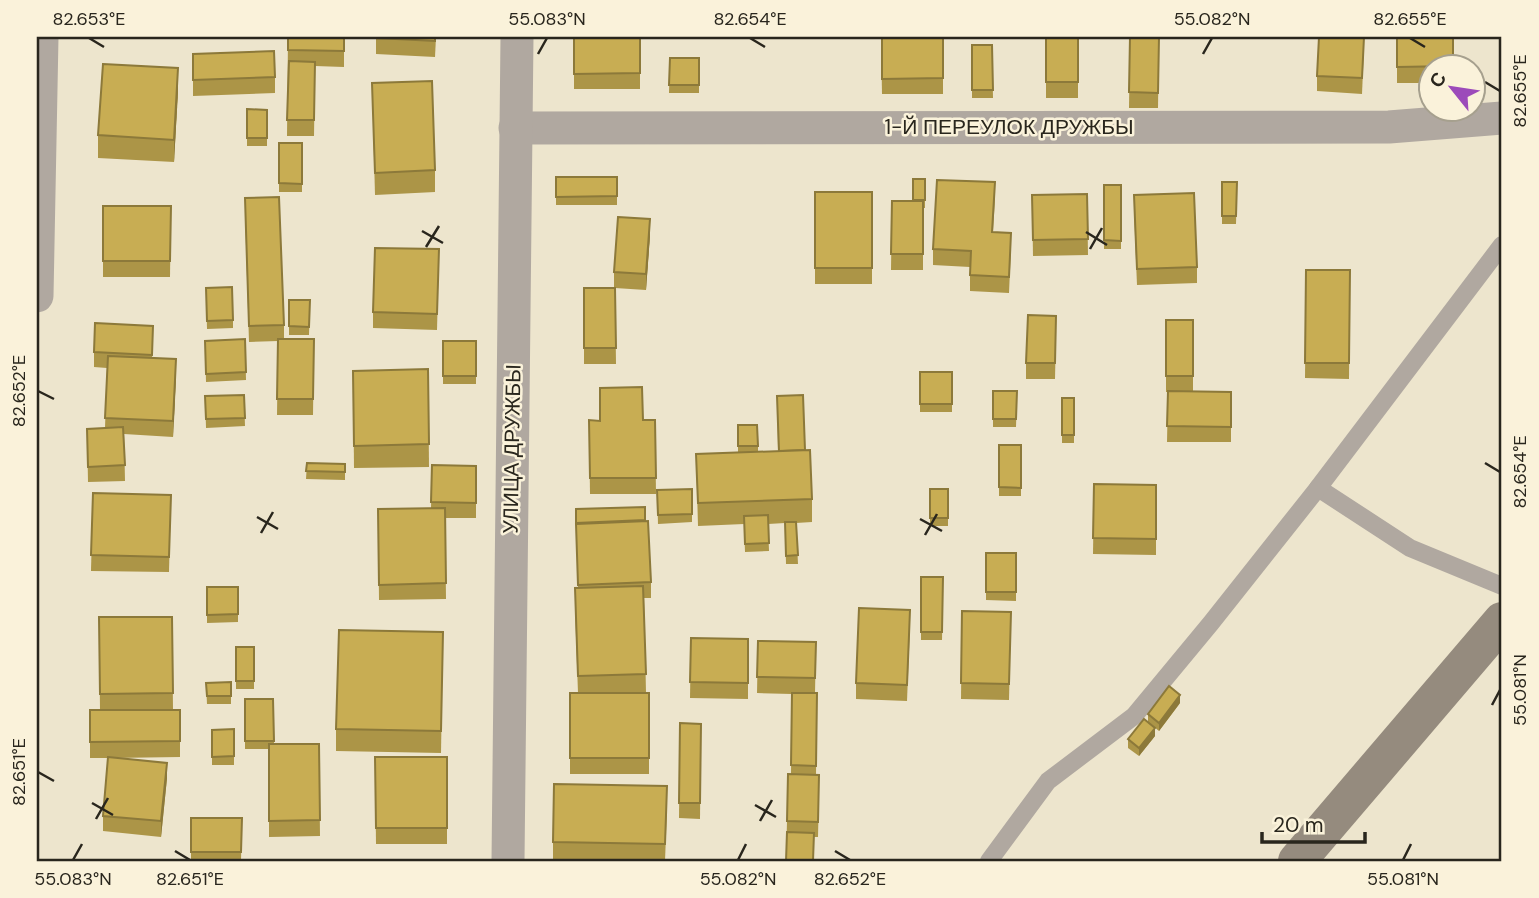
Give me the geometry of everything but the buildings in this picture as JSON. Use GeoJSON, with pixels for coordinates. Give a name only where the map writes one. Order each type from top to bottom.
{"type":"FeatureCollection","features":[{"type":"Feature","properties":{"kind":"main road"},"geometry":{"type":"LineString","coordinates":[[1297,861],[1502,621]]}},
{"type":"Feature","properties":{"kind":"street"},"geometry":{"type":"LineString","coordinates":[[37,296],[42,37]]}},
{"type":"Feature","properties":{"kind":"street","name":"УЛИЦА ДРУЖБЫ"},"geometry":{"type":"LineString","coordinates":[[508,861],[517,37]]}},
{"type":"Feature","properties":{"kind":"street","name":"1-Й ПЕРЕУЛОК ДРУЖБЫ"},"geometry":{"type":"LineString","coordinates":[[515,128],[1389,127],[1502,118]]}},
{"type":"Feature","properties":{"kind":"lane"},"geometry":{"type":"LineString","coordinates":[[989,861],[1048,781],[1134,716],[1318,488],[1502,244]]}},
{"type":"Feature","properties":{"kind":"lane"},"geometry":{"type":"LineString","coordinates":[[1318,488],[1409,548],[1502,586]]}}]}
